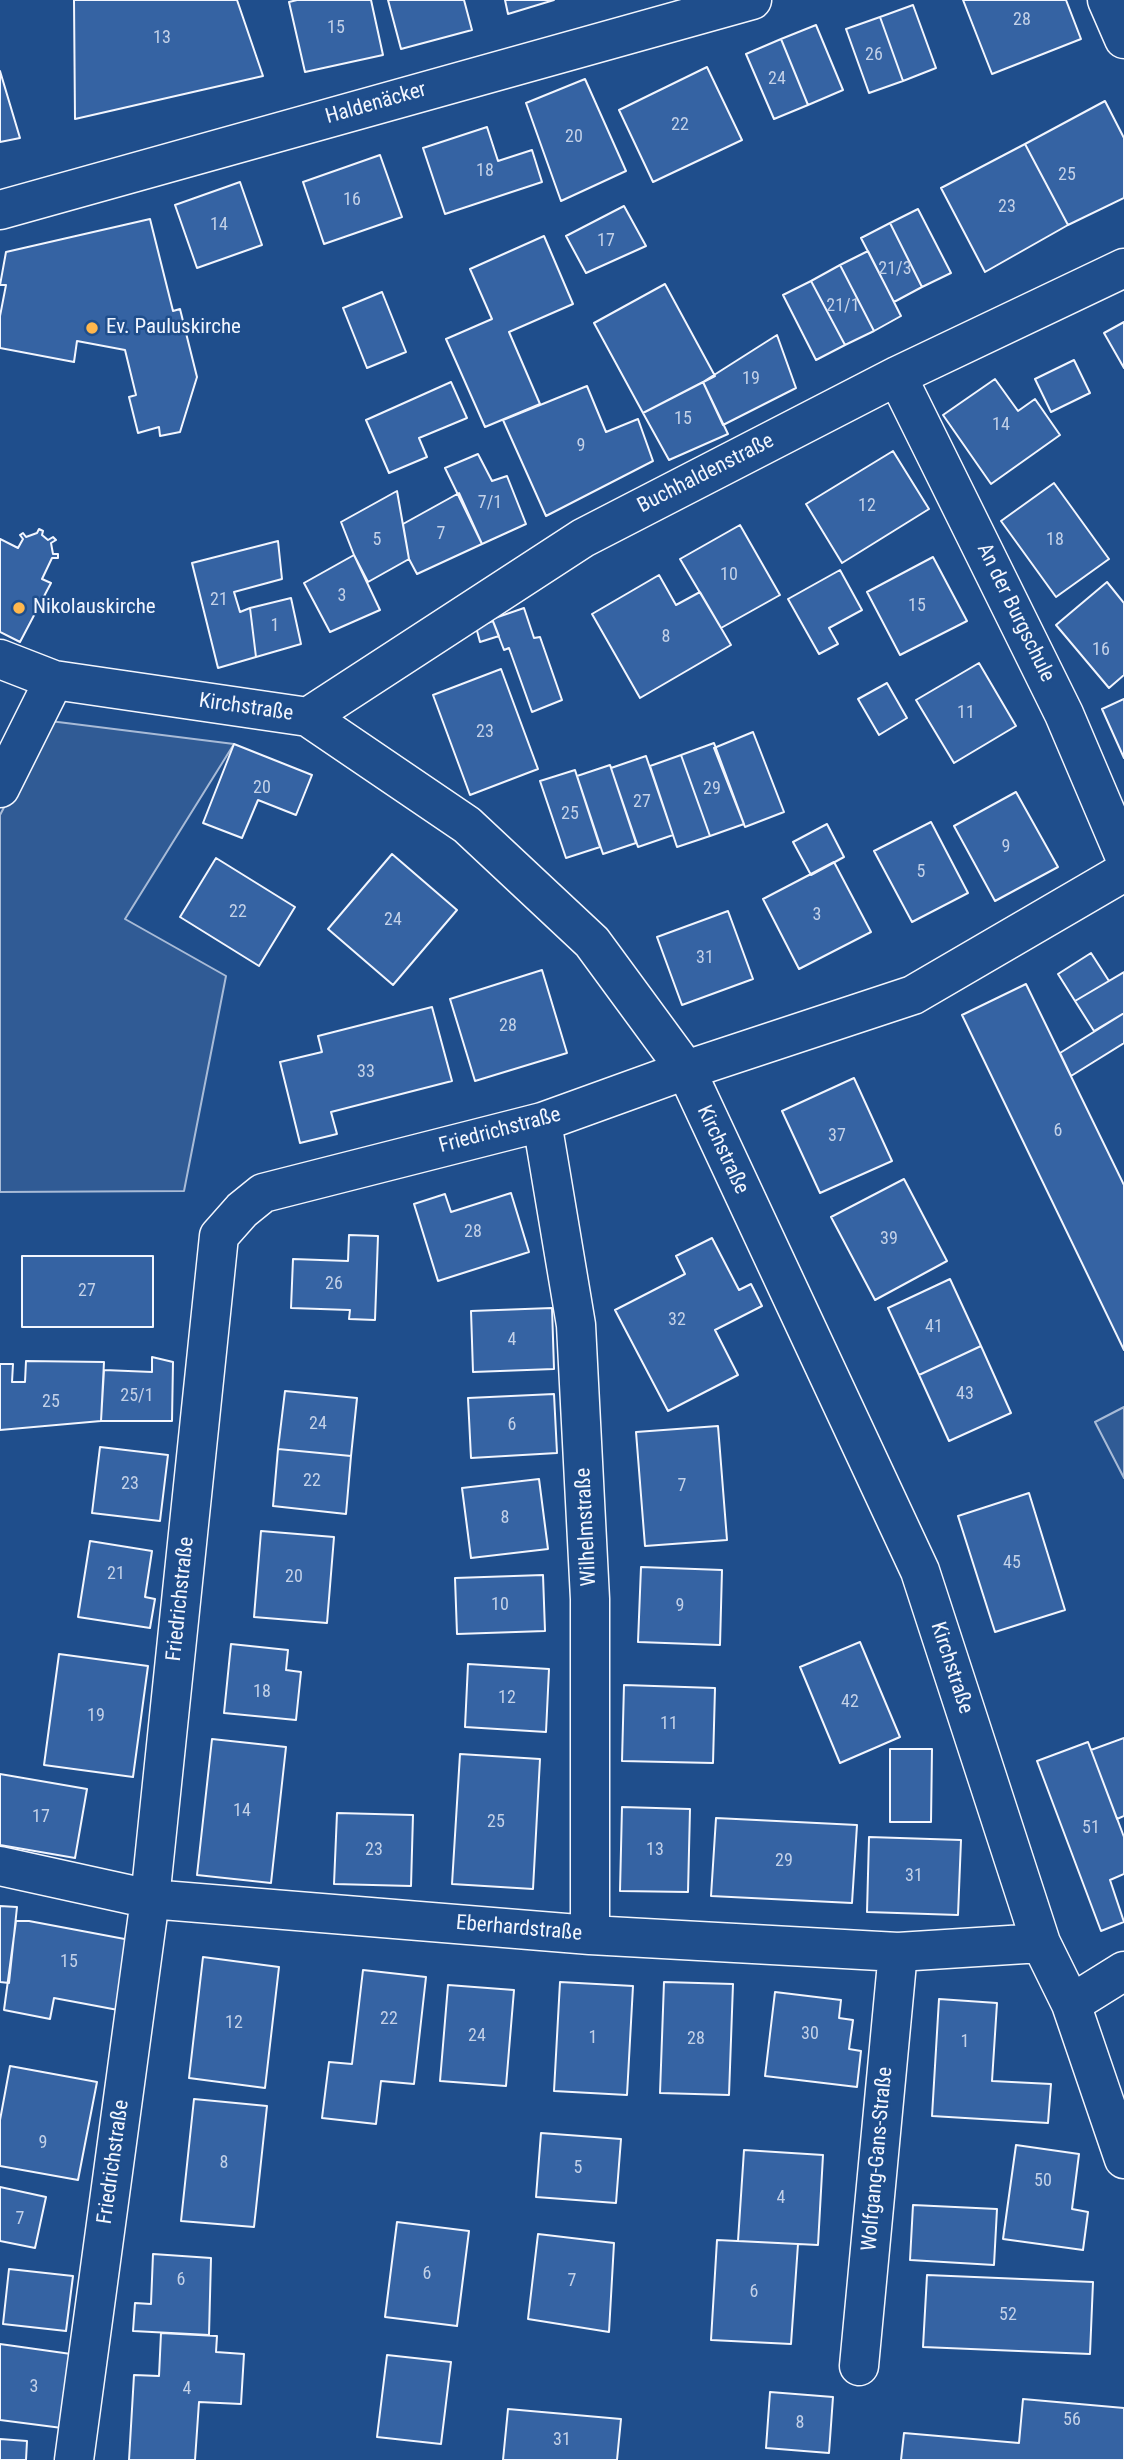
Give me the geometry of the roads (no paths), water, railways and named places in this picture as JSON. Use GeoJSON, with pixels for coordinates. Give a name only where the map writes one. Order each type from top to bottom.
{"type":"FeatureCollection","features":[{"type":"Feature","properties":{"kind":"street","name":"Haldenäcker"},"geometry":{"type":"LineString","coordinates":[[0,210],[752,0]]}},
{"type":"Feature","properties":{"kind":"street"},"geometry":{"type":"LineString","coordinates":[[1107,0],[1124,38]]}},
{"type":"Feature","properties":{"kind":"street","name":"Buchhaldenstraße"},"geometry":{"type":"LineString","coordinates":[[308,717],[583,538],[897,376],[1124,268]]}},
{"type":"Feature","properties":{"kind":"street","name":"An der Burgschule"},"geometry":{"type":"LineString","coordinates":[[897,376],[1064,714],[1124,855]]}},
{"type":"Feature","properties":{"kind":"street","name":"Kirchstraße"},"geometry":{"type":"LineString","coordinates":[[0,659],[54,680],[308,717],[467,825],[592,942],[686,1070],[920,1572],[1041,1944],[1071,2004],[1124,2159]]}},
{"type":"Feature","properties":{"kind":"street"},"geometry":{"type":"LineString","coordinates":[[0,788],[54,680]]}},
{"type":"Feature","properties":{"kind":"street"},"geometry":{"type":"LineString","coordinates":[[686,1070],[913,995],[1124,872]]}},
{"type":"Feature","properties":{"kind":"street","name":"Friedrichstraße"},"geometry":{"type":"LineString","coordinates":[[74,2460],[150,1899],[219,1237],[242,1210],[263,1193],[542,1122],[686,1070]]}},
{"type":"Feature","properties":{"kind":"street","name":"Wilhelmstraße"},"geometry":{"type":"LineString","coordinates":[[542,1122],[576,1325],[590,1599],[590,1935]]}},
{"type":"Feature","properties":{"kind":"street","name":"Eberhardstraße"},"geometry":{"type":"LineString","coordinates":[[0,1866],[150,1899],[590,1935],[898,1952],[1041,1944]]}},
{"type":"Feature","properties":{"kind":"street","name":"Wolfgang-Gans-Straße"},"geometry":{"type":"LineString","coordinates":[[859,2366],[898,1952]]}},
{"type":"Feature","properties":{"kind":"street"},"geometry":{"type":"LineString","coordinates":[[1071,2004],[1124,1971]]}},
{"type":"Feature","properties":{"kind":"place","name":"Ev. Pauluskirche"},"geometry":{"type":"Point","coordinates":[92,328]}},
{"type":"Feature","properties":{"kind":"place","name":"Nikolauskirche"},"geometry":{"type":"Point","coordinates":[19,608]}}]}
